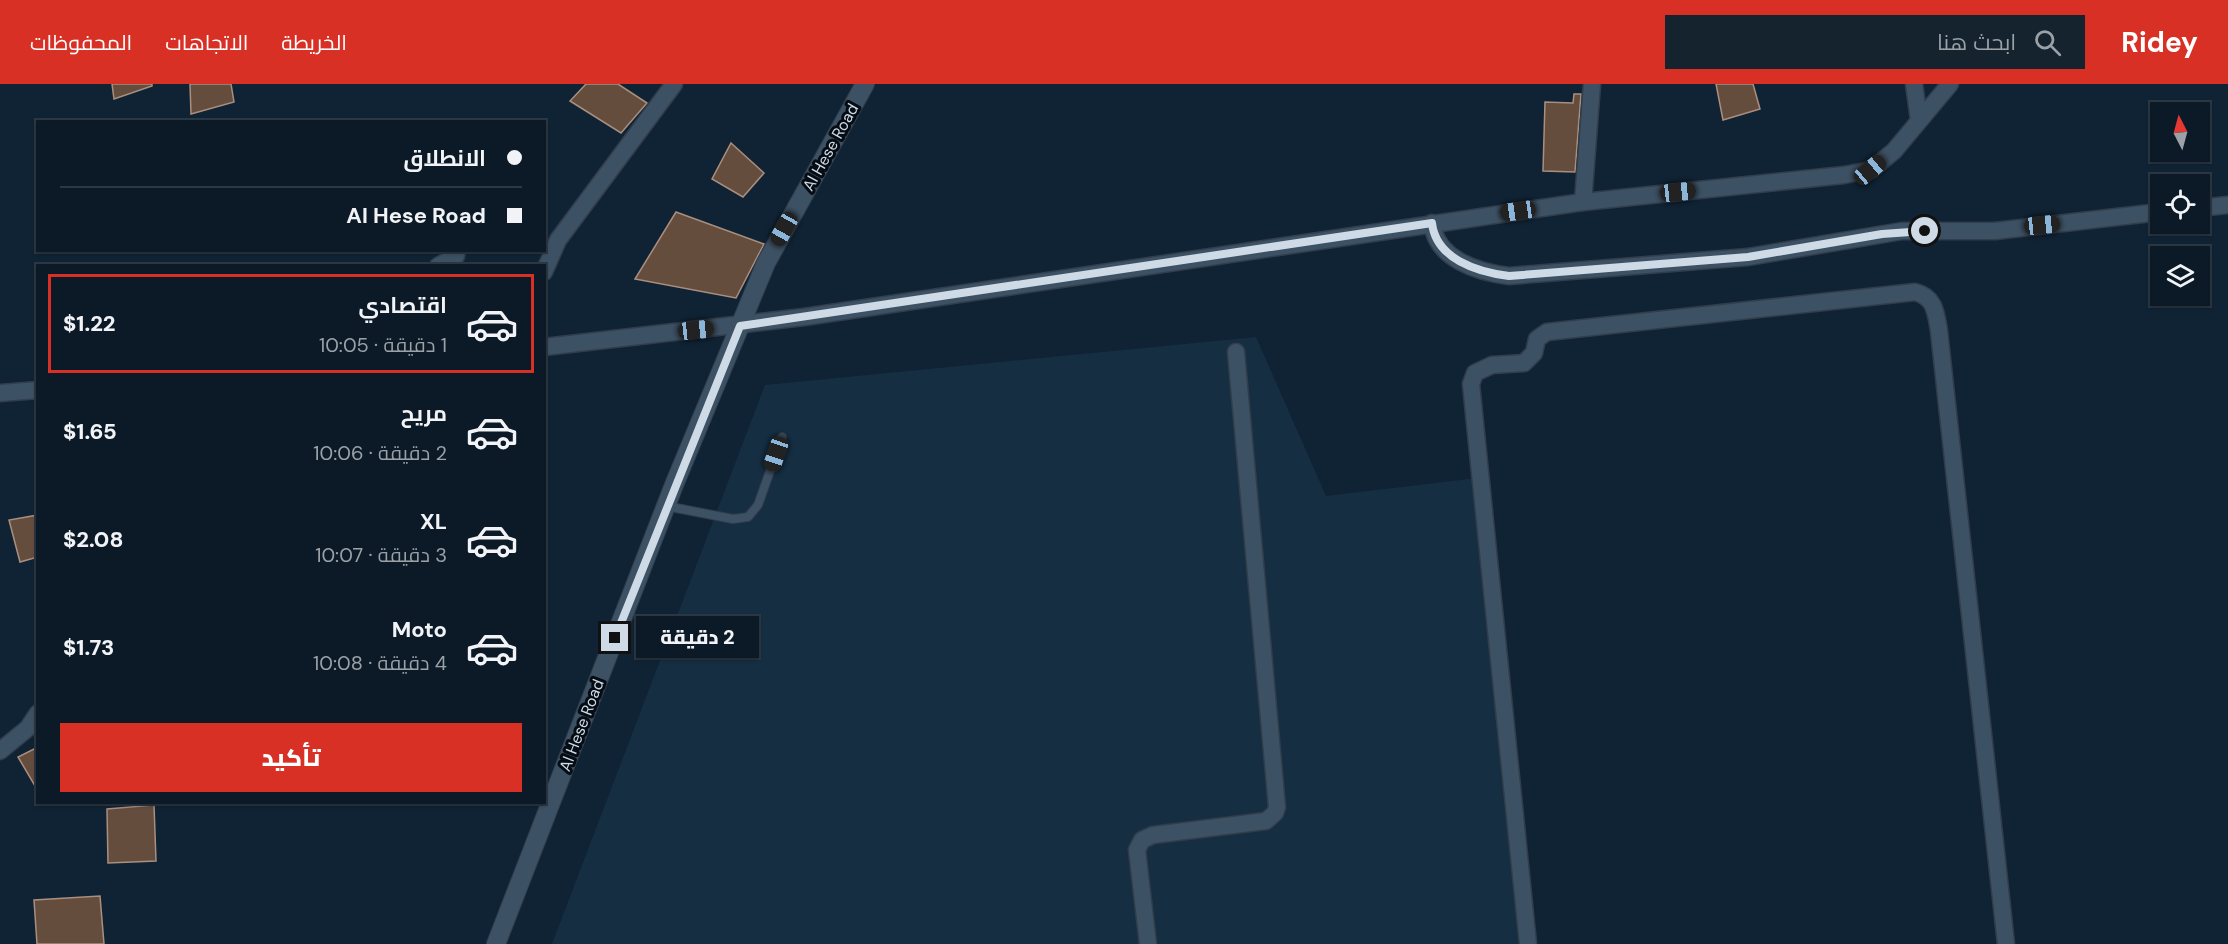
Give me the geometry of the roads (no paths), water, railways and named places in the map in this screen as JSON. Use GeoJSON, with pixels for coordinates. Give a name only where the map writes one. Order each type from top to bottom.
{"type":"FeatureCollection","features":[{"type":"Feature","properties":{"kind":"street"},"geometry":{"type":"LineString","coordinates":[[546,267],[558,240],[674,84]]}},
{"type":"Feature","properties":{"kind":"street","name":"Al Hese Road"},"geometry":{"type":"LineString","coordinates":[[496,944],[666,506],[772,249],[865,84]]}},
{"type":"Feature","properties":{"kind":"street"},"geometry":{"type":"LineString","coordinates":[[1583,202],[1592,84]]}},
{"type":"Feature","properties":{"kind":"street"},"geometry":{"type":"LineString","coordinates":[[1914,84],[1919,120]]}},
{"type":"Feature","properties":{"kind":"street"},"geometry":{"type":"LineString","coordinates":[[546,346],[740,326],[1583,202],[1844,175],[1870,170],[1894,151],[1950,84]]}},
{"type":"Feature","properties":{"kind":"street"},"geometry":{"type":"LineString","coordinates":[[2210,207],[2228,205]]}},
{"type":"Feature","properties":{"kind":"street"},"geometry":{"type":"LineString","coordinates":[[1432,223],[1433,237],[1452,257],[1488,274],[1509,276],[1748,257],[1902,231],[1995,231],[2150,213]]}},
{"type":"Feature","properties":{"kind":"street"},"geometry":{"type":"LineString","coordinates":[[442,264],[456,256],[457,252]]}},
{"type":"Feature","properties":{"kind":"street"},"geometry":{"type":"LineString","coordinates":[[1528,944],[1471,384],[1475,373],[1492,364],[1524,363],[1533,353],[1537,339],[1547,332],[1909,292],[1921,293],[1931,300],[1939,331],[2006,944]]}},
{"type":"Feature","properties":{"kind":"street"},"geometry":{"type":"LineString","coordinates":[[1148,944],[1137,850],[1142,840],[1153,835],[1266,821],[1271,818],[1276,807],[1236,352]]}},
{"type":"Feature","properties":{"kind":"street"},"geometry":{"type":"LineString","coordinates":[[0,393],[36,390]]}},
{"type":"Feature","properties":{"kind":"street"},"geometry":{"type":"LineString","coordinates":[[0,751],[28,728],[36,716]]}},
{"type":"Feature","properties":{"kind":"lane"},"geometry":{"type":"LineString","coordinates":[[666,506],[733,519],[748,517],[758,505],[782,437]]}}]}
